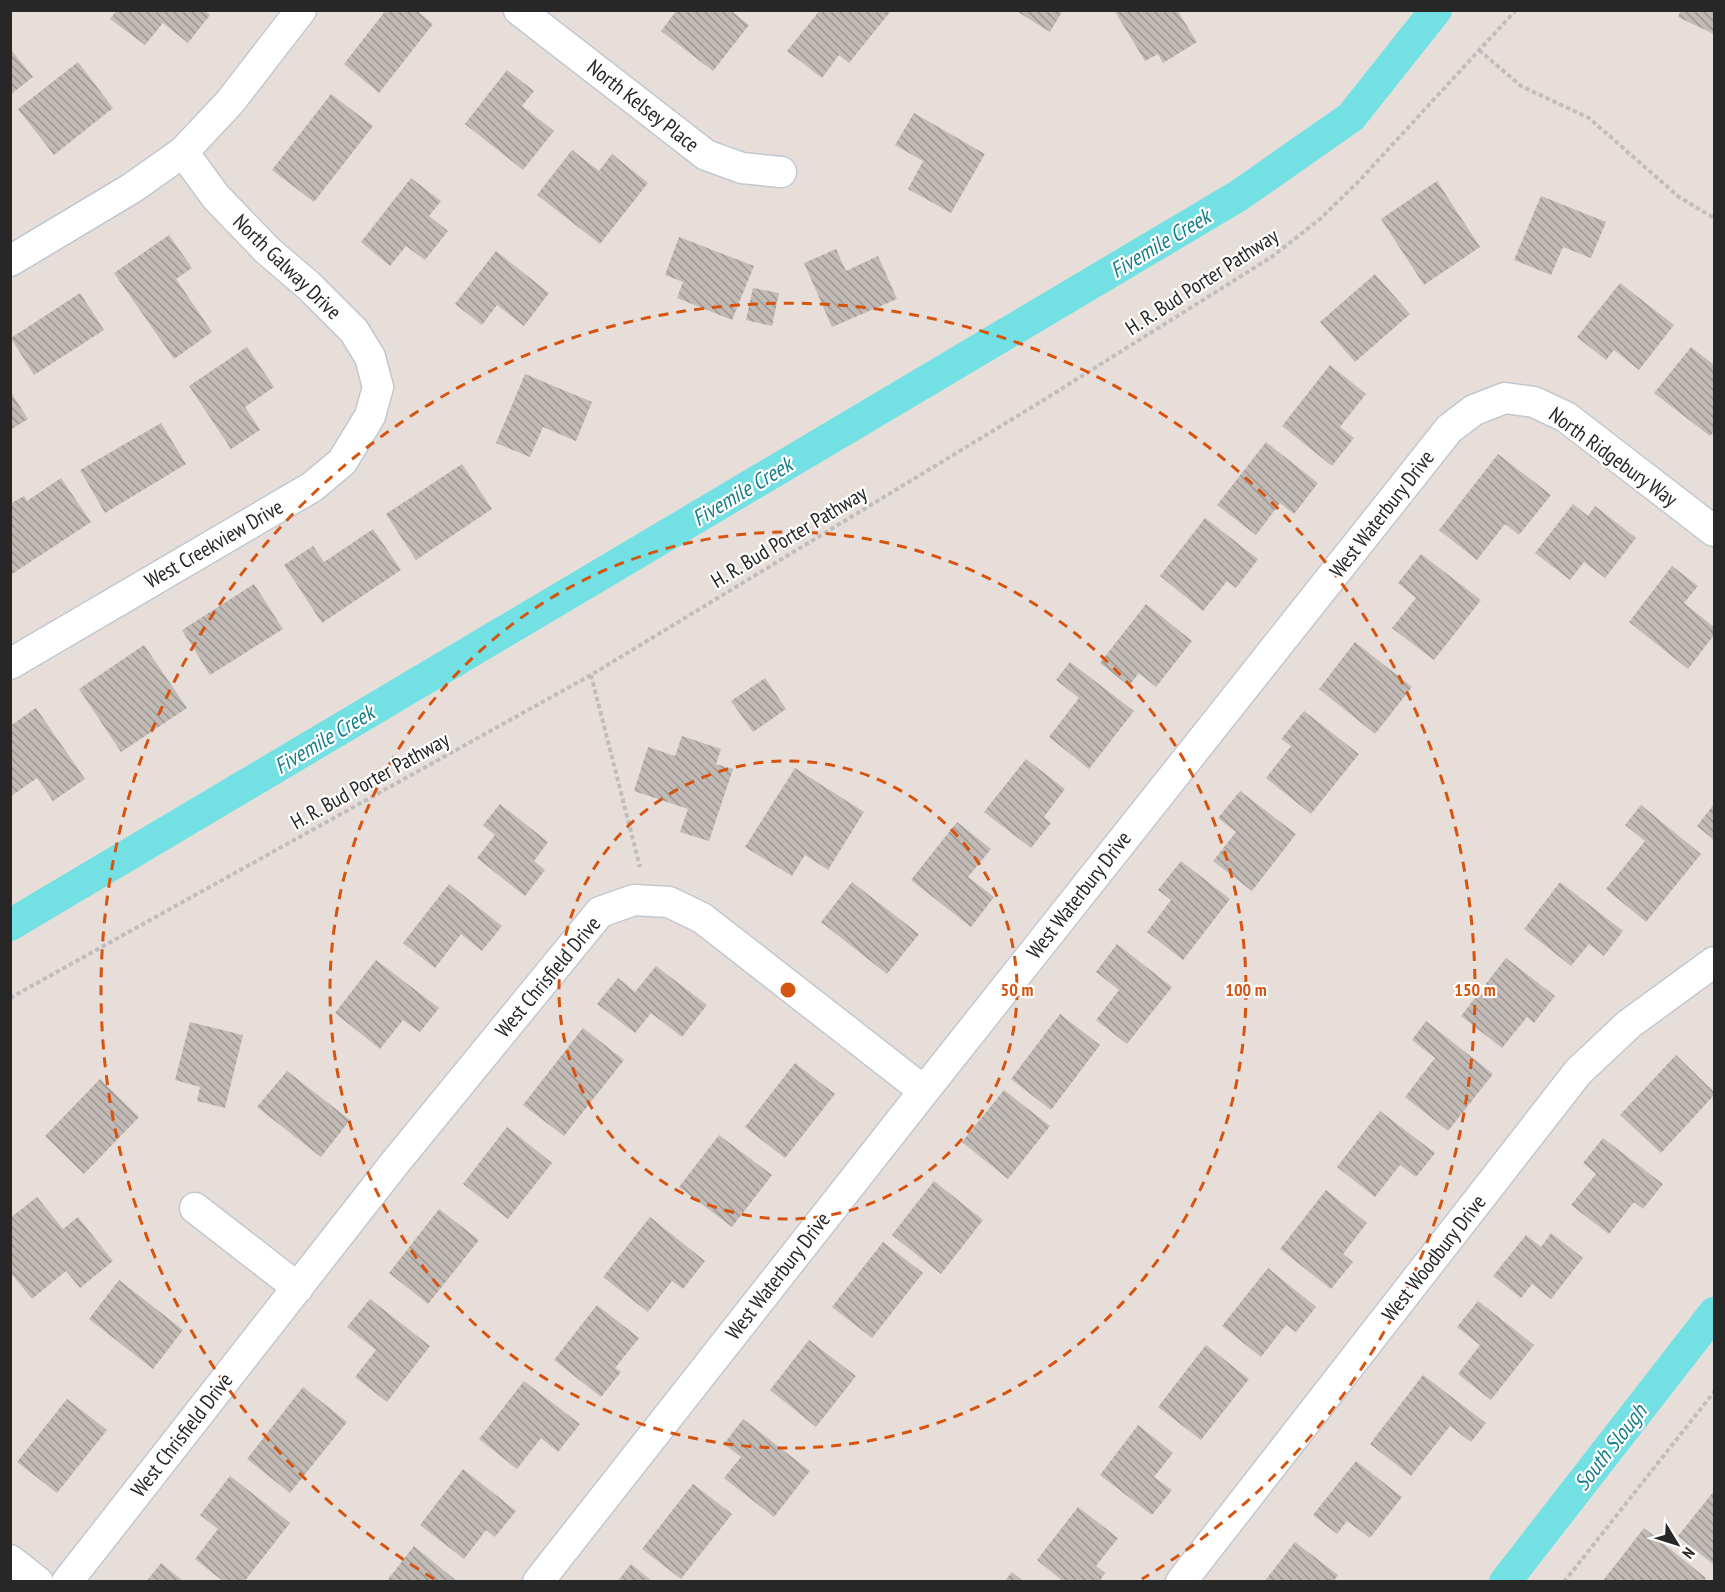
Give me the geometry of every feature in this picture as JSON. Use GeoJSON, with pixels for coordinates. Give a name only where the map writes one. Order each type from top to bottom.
{"type":"FeatureCollection","features":[{"type":"Feature","properties":{"kind":"street"},"geometry":{"type":"LineString","coordinates":[[10,261],[132,188],[183,152],[230,102],[301,10]]}},
{"type":"Feature","properties":{"kind":"street","name":"North Kelsey Place"},"geometry":{"type":"LineString","coordinates":[[519,10],[706,155],[742,168],[782,172]]}},
{"type":"Feature","properties":{"kind":"street","name":"North Galway Drive"},"geometry":{"type":"LineString","coordinates":[[183,152],[216,197],[267,250],[309,286],[354,332],[370,357],[378,387]]}},
{"type":"Feature","properties":{"kind":"street","name":"West Creekview Drive"},"geometry":{"type":"LineString","coordinates":[[10,664],[312,487],[342,462],[370,416],[378,387]]}},
{"type":"Feature","properties":{"kind":"street","name":"North Ridgebury Way"},"geometry":{"type":"LineString","coordinates":[[1505,398],[1534,402],[1566,417],[1714,531]]}},
{"type":"Feature","properties":{"kind":"street","name":"West Waterbury Drive"},"geometry":{"type":"LineString","coordinates":[[538,1581],[1449,429],[1474,410],[1505,398]]}},
{"type":"Feature","properties":{"kind":"street","name":"West Chrisfield Drive"},"geometry":{"type":"LineString","coordinates":[[67,1581],[402,1155],[600,912],[634,900],[669,902],[702,918],[924,1091]]}},
{"type":"Feature","properties":{"kind":"street","name":"West Woodbury Drive"},"geometry":{"type":"LineString","coordinates":[[1181,1581],[1578,1072],[1629,1023],[1714,962]]}},
{"type":"Feature","properties":{"kind":"street"},"geometry":{"type":"LineString","coordinates":[[195,1208],[298,1288]]}},
{"type":"Feature","properties":{"kind":"street"},"geometry":{"type":"LineString","coordinates":[[10,1560],[38,1581]]}},
{"type":"Feature","properties":{"kind":"path","name":"H. R. Bud Porter Pathway"},"geometry":{"type":"LineString","coordinates":[[10,998],[591,675],[1042,401],[1274,256],[1320,219],[1360,180],[1515,10]]}},
{"type":"Feature","properties":{"kind":"path"},"geometry":{"type":"LineString","coordinates":[[1479,50],[1521,86],[1589,118],[1679,197],[1714,218]]}},
{"type":"Feature","properties":{"kind":"path"},"geometry":{"type":"LineString","coordinates":[[591,675],[640,867]]}},
{"type":"Feature","properties":{"kind":"path"},"geometry":{"type":"LineString","coordinates":[[1564,1581],[1714,1392]]}},
{"type":"Feature","properties":{"kind":"building"},"geometry":{"type":"Polygon","coordinates":[[[117,10],[204,10],[210,15],[188,43],[163,23],[145,45],[110,19],[117,10]]]}},
{"type":"Feature","properties":{"kind":"building"},"geometry":{"type":"Polygon","coordinates":[[[386,10],[416,10],[433,24],[379,93],[344,64],[386,10]]]}},
{"type":"Feature","properties":{"kind":"building"},"geometry":{"type":"Polygon","coordinates":[[[677,10],[730,10],[749,25],[713,71],[661,31],[677,10]]]}},
{"type":"Feature","properties":{"kind":"building"},"geometry":{"type":"Polygon","coordinates":[[[820,10],[888,10],[890,12],[849,63],[839,55],[822,78],[787,51],[820,10]]]}},
{"type":"Feature","properties":{"kind":"building"},"geometry":{"type":"Polygon","coordinates":[[[1015,10],[1063,10],[1050,32],[1015,10]]]}},
{"type":"Feature","properties":{"kind":"building"},"geometry":{"type":"Polygon","coordinates":[[[1114,10],[1177,10],[1197,42],[1163,63],[1158,54],[1145,61],[1114,10]]]}},
{"type":"Feature","properties":{"kind":"building"},"geometry":{"type":"Polygon","coordinates":[[[1681,10],[1714,10],[1714,34],[1678,17],[1681,10]]]}},
{"type":"Feature","properties":{"kind":"building"},"geometry":{"type":"Polygon","coordinates":[[[12,51],[33,77],[10,95],[10,52],[12,51]]]}},
{"type":"Feature","properties":{"kind":"building"},"geometry":{"type":"Polygon","coordinates":[[[78,62],[113,108],[54,155],[18,109],[78,62]]]}},
{"type":"Feature","properties":{"kind":"building"},"geometry":{"type":"Polygon","coordinates":[[[507,70],[534,91],[522,106],[554,131],[523,170],[465,124],[507,70]]]}},
{"type":"Feature","properties":{"kind":"building"},"geometry":{"type":"Polygon","coordinates":[[[331,94],[373,126],[314,202],[272,170],[331,94]]]}},
{"type":"Feature","properties":{"kind":"building"},"geometry":{"type":"Polygon","coordinates":[[[914,113],[985,154],[951,213],[908,189],[923,161],[895,145],[914,113]]]}},
{"type":"Feature","properties":{"kind":"building"},"geometry":{"type":"Polygon","coordinates":[[[572,150],[599,171],[612,154],[648,183],[600,244],[537,195],[572,150]]]}},
{"type":"Feature","properties":{"kind":"building"},"geometry":{"type":"Polygon","coordinates":[[[411,178],[441,201],[429,216],[448,231],[425,260],[406,246],[390,266],[361,242],[411,178]]]}},
{"type":"Feature","properties":{"kind":"building"},"geometry":{"type":"Polygon","coordinates":[[[1437,181],[1480,247],[1424,285],[1381,219],[1437,181]]]}},
{"type":"Feature","properties":{"kind":"building"},"geometry":{"type":"Polygon","coordinates":[[[1541,196],[1606,222],[1591,258],[1563,247],[1551,275],[1514,260],[1541,196]]]}},
{"type":"Feature","properties":{"kind":"building"},"geometry":{"type":"Polygon","coordinates":[[[169,235],[192,268],[176,279],[212,332],[174,359],[114,273],[169,235]]]}},
{"type":"Feature","properties":{"kind":"building"},"geometry":{"type":"Polygon","coordinates":[[[679,237],[754,266],[732,320],[677,298],[683,282],[665,275],[679,237]]]}},
{"type":"Feature","properties":{"kind":"building"},"geometry":{"type":"Polygon","coordinates":[[[836,249],[846,271],[878,256],[897,299],[832,327],[804,263],[836,249]]]}},
{"type":"Feature","properties":{"kind":"building"},"geometry":{"type":"Polygon","coordinates":[[[496,251],[549,293],[524,326],[497,305],[482,325],[455,304],[496,251]]]}},
{"type":"Feature","properties":{"kind":"building"},"geometry":{"type":"Polygon","coordinates":[[[1375,274],[1410,314],[1355,362],[1320,322],[1375,274]]]}},
{"type":"Feature","properties":{"kind":"building"},"geometry":{"type":"Polygon","coordinates":[[[1620,283],[1674,325],[1639,370],[1614,350],[1606,360],[1577,337],[1620,283]]]}},
{"type":"Feature","properties":{"kind":"building"},"geometry":{"type":"Polygon","coordinates":[[[753,288],[779,293],[772,326],[746,320],[753,288]]]}},
{"type":"Feature","properties":{"kind":"building"},"geometry":{"type":"Polygon","coordinates":[[[80,293],[104,330],[34,375],[11,338],[80,293]]]}},
{"type":"Feature","properties":{"kind":"building"},"geometry":{"type":"Polygon","coordinates":[[[247,347],[274,387],[245,407],[260,430],[231,449],[189,386],[247,347]]]}},
{"type":"Feature","properties":{"kind":"building"},"geometry":{"type":"Polygon","coordinates":[[[1691,347],[1714,365],[1714,431],[1710,436],[1654,393],[1691,347]]]}},
{"type":"Feature","properties":{"kind":"building"},"geometry":{"type":"Polygon","coordinates":[[[1330,365],[1366,394],[1340,427],[1354,438],[1332,466],[1282,426],[1330,365]]]}},
{"type":"Feature","properties":{"kind":"building"},"geometry":{"type":"Polygon","coordinates":[[[525,374],[592,402],[576,441],[543,427],[530,457],[496,443],[525,374]]]}},
{"type":"Feature","properties":{"kind":"building"},"geometry":{"type":"Polygon","coordinates":[[[10,391],[28,419],[10,430],[10,391]]]}},
{"type":"Feature","properties":{"kind":"building"},"geometry":{"type":"Polygon","coordinates":[[[161,423],[186,464],[105,513],[80,470],[161,423]]]}},
{"type":"Feature","properties":{"kind":"building"},"geometry":{"type":"Polygon","coordinates":[[[1266,442],[1318,483],[1294,514],[1280,503],[1256,535],[1217,505],[1266,442]]]}},
{"type":"Feature","properties":{"kind":"building"},"geometry":{"type":"Polygon","coordinates":[[[1498,454],[1551,495],[1519,535],[1505,524],[1477,560],[1439,530],[1498,454]]]}},
{"type":"Feature","properties":{"kind":"building"},"geometry":{"type":"Polygon","coordinates":[[[462,464],[492,509],[416,560],[386,514],[462,464]]]}},
{"type":"Feature","properties":{"kind":"building"},"geometry":{"type":"Polygon","coordinates":[[[61,478],[91,522],[12,574],[10,571],[10,504],[24,496],[27,501],[61,478]]]}},
{"type":"Feature","properties":{"kind":"building"},"geometry":{"type":"Polygon","coordinates":[[[1573,504],[1588,516],[1595,506],[1636,538],[1605,578],[1584,562],[1570,580],[1535,553],[1573,504]]]}},
{"type":"Feature","properties":{"kind":"building"},"geometry":{"type":"Polygon","coordinates":[[[1205,518],[1258,559],[1236,588],[1227,581],[1203,611],[1160,576],[1205,518]]]}},
{"type":"Feature","properties":{"kind":"building"},"geometry":{"type":"Polygon","coordinates":[[[373,529],[401,570],[322,623],[284,565],[313,546],[324,562],[373,529]]]}},
{"type":"Feature","properties":{"kind":"building"},"geometry":{"type":"Polygon","coordinates":[[[1421,554],[1481,600],[1434,660],[1392,628],[1416,598],[1398,583],[1421,554]]]}},
{"type":"Feature","properties":{"kind":"building"},"geometry":{"type":"Polygon","coordinates":[[[1672,566],[1698,586],[1684,603],[1714,627],[1714,635],[1688,669],[1629,622],[1672,566]]]}},
{"type":"Feature","properties":{"kind":"building"},"geometry":{"type":"Polygon","coordinates":[[[254,584],[283,629],[210,675],[182,630],[254,584]]]}},
{"type":"Feature","properties":{"kind":"building"},"geometry":{"type":"Polygon","coordinates":[[[1146,604],[1192,641],[1156,687],[1139,673],[1129,686],[1100,663],[1146,604]]]}},
{"type":"Feature","properties":{"kind":"building"},"geometry":{"type":"Polygon","coordinates":[[[1355,642],[1412,687],[1375,734],[1319,689],[1355,642]]]}},
{"type":"Feature","properties":{"kind":"building"},"geometry":{"type":"Polygon","coordinates":[[[144,645],[187,708],[121,752],[79,689],[144,645]]]}},
{"type":"Feature","properties":{"kind":"building"},"geometry":{"type":"Polygon","coordinates":[[[1070,662],[1134,711],[1089,769],[1049,737],[1079,698],[1056,680],[1070,662]]]}},
{"type":"Feature","properties":{"kind":"building"},"geometry":{"type":"Polygon","coordinates":[[[765,678],[786,709],[753,732],[731,701],[765,678]]]}},
{"type":"Feature","properties":{"kind":"building"},"geometry":{"type":"Polygon","coordinates":[[[36,708],[85,779],[53,801],[37,778],[10,797],[10,726],[36,708]]]}},
{"type":"Feature","properties":{"kind":"building"},"geometry":{"type":"Polygon","coordinates":[[[1304,711],[1359,754],[1311,814],[1266,778],[1291,746],[1281,739],[1304,711]]]}},
{"type":"Feature","properties":{"kind":"building"},"geometry":{"type":"Polygon","coordinates":[[[682,736],[721,749],[716,764],[733,769],[709,841],[680,832],[688,809],[634,791],[648,747],[675,756],[682,736]]]}},
{"type":"Feature","properties":{"kind":"building"},"geometry":{"type":"Polygon","coordinates":[[[1026,759],[1065,789],[1044,817],[1051,823],[1031,848],[984,812],[1026,759]]]}},
{"type":"Feature","properties":{"kind":"building"},"geometry":{"type":"Polygon","coordinates":[[[795,768],[864,812],[828,870],[805,855],[792,876],[745,847],[795,768]]]}},
{"type":"Feature","properties":{"kind":"building"},"geometry":{"type":"Polygon","coordinates":[[[1240,791],[1296,834],[1252,891],[1213,861],[1236,832],[1218,818],[1240,791]]]}},
{"type":"Feature","properties":{"kind":"building"},"geometry":{"type":"Polygon","coordinates":[[[500,804],[548,842],[534,861],[545,870],[525,896],[477,858],[495,835],[483,825],[500,804]]]}},
{"type":"Feature","properties":{"kind":"building"},"geometry":{"type":"Polygon","coordinates":[[[1714,804],[1714,840],[1697,826],[1714,804]]]}},
{"type":"Feature","properties":{"kind":"building"},"geometry":{"type":"Polygon","coordinates":[[[1641,805],[1701,854],[1646,922],[1606,889],[1645,841],[1625,825],[1641,805]]]}},
{"type":"Feature","properties":{"kind":"building"},"geometry":{"type":"Polygon","coordinates":[[[957,822],[991,849],[968,877],[994,897],[971,927],[911,880],[957,822]]]}},
{"type":"Feature","properties":{"kind":"building"},"geometry":{"type":"Polygon","coordinates":[[[1181,861],[1230,899],[1183,960],[1147,932],[1171,900],[1158,890],[1181,861]]]}},
{"type":"Feature","properties":{"kind":"building"},"geometry":{"type":"Polygon","coordinates":[[[852,882],[919,934],[887,974],[821,922],[852,882]]]}},
{"type":"Feature","properties":{"kind":"building"},"geometry":{"type":"Polygon","coordinates":[[[1560,882],[1623,931],[1604,956],[1589,944],[1571,966],[1524,929],[1560,882]]]}},
{"type":"Feature","properties":{"kind":"building"},"geometry":{"type":"Polygon","coordinates":[[[449,884],[502,926],[482,951],[461,934],[435,968],[403,943],[449,884]]]}},
{"type":"Feature","properties":{"kind":"building"},"geometry":{"type":"Polygon","coordinates":[[[1117,944],[1172,987],[1127,1044],[1096,1020],[1119,990],[1096,972],[1117,944]]]}},
{"type":"Feature","properties":{"kind":"building"},"geometry":{"type":"Polygon","coordinates":[[[1506,958],[1555,996],[1534,1023],[1527,1017],[1502,1048],[1461,1016],[1506,958]]]}},
{"type":"Feature","properties":{"kind":"building"},"geometry":{"type":"Polygon","coordinates":[[[376,960],[439,1008],[420,1032],[403,1020],[380,1049],[335,1013],[376,960]]]}},
{"type":"Feature","properties":{"kind":"building"},"geometry":{"type":"Polygon","coordinates":[[[656,966],[707,1005],[682,1037],[651,1013],[635,1033],[597,1004],[618,978],[635,992],[656,966]]]}},
{"type":"Feature","properties":{"kind":"building"},"geometry":{"type":"Polygon","coordinates":[[[1060,1014],[1100,1045],[1051,1110],[1011,1079],[1060,1014]]]}},
{"type":"Feature","properties":{"kind":"building"},"geometry":{"type":"Polygon","coordinates":[[[1426,1021],[1493,1074],[1448,1131],[1405,1097],[1435,1058],[1412,1040],[1426,1021]]]}},
{"type":"Feature","properties":{"kind":"building"},"geometry":{"type":"Polygon","coordinates":[[[190,1022],[243,1035],[225,1108],[197,1101],[200,1087],[175,1080],[190,1022]]]}},
{"type":"Feature","properties":{"kind":"building"},"geometry":{"type":"Polygon","coordinates":[[[583,1028],[624,1060],[564,1136],[523,1105],[583,1028]]]}},
{"type":"Feature","properties":{"kind":"building"},"geometry":{"type":"Polygon","coordinates":[[[1676,1055],[1714,1092],[1714,1095],[1661,1153],[1620,1115],[1676,1055]]]}},
{"type":"Feature","properties":{"kind":"building"},"geometry":{"type":"Polygon","coordinates":[[[795,1063],[835,1094],[785,1158],[745,1127],[795,1063]]]}},
{"type":"Feature","properties":{"kind":"building"},"geometry":{"type":"Polygon","coordinates":[[[287,1071],[350,1120],[321,1157],[257,1107],[287,1071]]]}},
{"type":"Feature","properties":{"kind":"building"},"geometry":{"type":"Polygon","coordinates":[[[100,1079],[139,1117],[84,1174],[45,1136],[100,1079]]]}},
{"type":"Feature","properties":{"kind":"building"},"geometry":{"type":"Polygon","coordinates":[[[1004,1090],[1050,1126],[1008,1179],[962,1142],[1004,1090]]]}},
{"type":"Feature","properties":{"kind":"building"},"geometry":{"type":"Polygon","coordinates":[[[1380,1111],[1435,1153],[1416,1177],[1400,1165],[1375,1197],[1337,1167],[1380,1111]]]}},
{"type":"Feature","properties":{"kind":"building"},"geometry":{"type":"Polygon","coordinates":[[[507,1127],[552,1163],[508,1219],[463,1184],[507,1127]]]}},
{"type":"Feature","properties":{"kind":"building"},"geometry":{"type":"Polygon","coordinates":[[[719,1135],[772,1175],[732,1227],[679,1187],[719,1135]]]}},
{"type":"Feature","properties":{"kind":"building"},"geometry":{"type":"Polygon","coordinates":[[[1603,1138],[1663,1184],[1643,1209],[1634,1202],[1609,1234],[1571,1205],[1596,1174],[1583,1163],[1603,1138]]]}},
{"type":"Feature","properties":{"kind":"building"},"geometry":{"type":"Polygon","coordinates":[[[934,1181],[983,1220],[941,1274],[892,1235],[934,1181]]]}},
{"type":"Feature","properties":{"kind":"building"},"geometry":{"type":"Polygon","coordinates":[[[1326,1190],[1367,1223],[1343,1254],[1353,1262],[1331,1289],[1280,1249],[1326,1190]]]}},
{"type":"Feature","properties":{"kind":"building"},"geometry":{"type":"Polygon","coordinates":[[[37,1197],[63,1229],[78,1217],[113,1261],[80,1288],[66,1271],[32,1299],[10,1272],[10,1218],[37,1197]]]}},
{"type":"Feature","properties":{"kind":"building"},"geometry":{"type":"Polygon","coordinates":[[[439,1209],[479,1240],[428,1304],[389,1273],[439,1209]]]}},
{"type":"Feature","properties":{"kind":"building"},"geometry":{"type":"Polygon","coordinates":[[[650,1217],[705,1261],[683,1289],[672,1281],[648,1312],[603,1277],[650,1217]]]}},
{"type":"Feature","properties":{"kind":"building"},"geometry":{"type":"Polygon","coordinates":[[[1551,1233],[1583,1258],[1551,1299],[1532,1284],[1521,1298],[1493,1276],[1526,1235],[1541,1247],[1551,1233]]]}},
{"type":"Feature","properties":{"kind":"building"},"geometry":{"type":"Polygon","coordinates":[[[883,1242],[923,1273],[872,1338],[832,1307],[883,1242]]]}},
{"type":"Feature","properties":{"kind":"building"},"geometry":{"type":"Polygon","coordinates":[[[1268,1268],[1316,1307],[1296,1332],[1286,1325],[1261,1357],[1222,1326],[1268,1268]]]}},
{"type":"Feature","properties":{"kind":"building"},"geometry":{"type":"Polygon","coordinates":[[[119,1280],[183,1330],[153,1369],[89,1319],[119,1280]]]}},
{"type":"Feature","properties":{"kind":"building"},"geometry":{"type":"Polygon","coordinates":[[[370,1299],[430,1346],[387,1402],[355,1377],[376,1350],[347,1327],[370,1299]]]}},
{"type":"Feature","properties":{"kind":"building"},"geometry":{"type":"Polygon","coordinates":[[[1478,1301],[1534,1345],[1491,1400],[1458,1374],[1480,1345],[1457,1327],[1478,1301]]]}},
{"type":"Feature","properties":{"kind":"building"},"geometry":{"type":"Polygon","coordinates":[[[597,1305],[639,1338],[615,1368],[621,1372],[601,1397],[554,1360],[597,1305]]]}},
{"type":"Feature","properties":{"kind":"building"},"geometry":{"type":"Polygon","coordinates":[[[809,1340],[856,1376],[816,1427],[770,1390],[809,1340]]]}},
{"type":"Feature","properties":{"kind":"building"},"geometry":{"type":"Polygon","coordinates":[[[1206,1345],[1249,1379],[1201,1440],[1158,1407],[1206,1345]]]}},
{"type":"Feature","properties":{"kind":"building"},"geometry":{"type":"Polygon","coordinates":[[[1423,1375],[1486,1423],[1471,1442],[1450,1426],[1411,1476],[1370,1444],[1423,1375]]]}},
{"type":"Feature","properties":{"kind":"building"},"geometry":{"type":"Polygon","coordinates":[[[524,1381],[580,1424],[558,1452],[541,1438],[517,1469],[479,1439],[524,1381]]]}},
{"type":"Feature","properties":{"kind":"building"},"geometry":{"type":"Polygon","coordinates":[[[303,1387],[347,1422],[290,1493],[247,1459],[303,1387]]]}},
{"type":"Feature","properties":{"kind":"building"},"geometry":{"type":"Polygon","coordinates":[[[67,1399],[107,1430],[57,1493],[17,1462],[67,1399]]]}},
{"type":"Feature","properties":{"kind":"building"},"geometry":{"type":"Polygon","coordinates":[[[743,1419],[810,1471],[774,1517],[724,1478],[741,1457],[724,1444],[743,1419]]]}},
{"type":"Feature","properties":{"kind":"building"},"geometry":{"type":"Polygon","coordinates":[[[1138,1425],[1173,1453],[1154,1477],[1172,1490],[1152,1515],[1100,1475],[1138,1425]]]}},
{"type":"Feature","properties":{"kind":"building"},"geometry":{"type":"Polygon","coordinates":[[[1356,1461],[1402,1497],[1370,1538],[1347,1521],[1337,1534],[1313,1515],[1356,1461]]]}},
{"type":"Feature","properties":{"kind":"building"},"geometry":{"type":"Polygon","coordinates":[[[463,1469],[516,1511],[495,1537],[486,1530],[464,1559],[420,1525],[463,1469]]]}},
{"type":"Feature","properties":{"kind":"building"},"geometry":{"type":"Polygon","coordinates":[[[230,1476],[290,1523],[244,1582],[224,1582],[195,1559],[218,1529],[200,1515],[230,1476]]]}},
{"type":"Feature","properties":{"kind":"building"},"geometry":{"type":"Polygon","coordinates":[[[693,1484],[732,1514],[681,1579],[642,1549],[693,1484]]]}},
{"type":"Feature","properties":{"kind":"building"},"geometry":{"type":"Polygon","coordinates":[[[1714,1491],[1714,1565],[1678,1536],[1714,1491]]]}},
{"type":"Feature","properties":{"kind":"building"},"geometry":{"type":"Polygon","coordinates":[[[1078,1507],[1118,1538],[1096,1566],[1105,1573],[1099,1582],[1064,1582],[1037,1560],[1078,1507]]]}},
{"type":"Feature","properties":{"kind":"building"},"geometry":{"type":"Polygon","coordinates":[[[1644,1528],[1706,1578],[1703,1582],[1602,1582],[1644,1528]]]}},
{"type":"Feature","properties":{"kind":"building"},"geometry":{"type":"Polygon","coordinates":[[[1295,1542],[1338,1575],[1333,1582],[1264,1582],[1295,1542]]]}},
{"type":"Feature","properties":{"kind":"building"},"geometry":{"type":"Polygon","coordinates":[[[414,1546],[458,1582],[386,1582],[414,1546]]]}},
{"type":"Feature","properties":{"kind":"building"},"geometry":{"type":"Polygon","coordinates":[[[161,1563],[184,1582],[146,1582],[161,1563]]]}},
{"type":"Feature","properties":{"kind":"building"},"geometry":{"type":"Polygon","coordinates":[[[631,1564],[653,1582],[617,1582],[631,1564]]]}},
{"type":"Feature","properties":{"kind":"building"},"geometry":{"type":"Polygon","coordinates":[[[1012,1572],[1024,1582],[1004,1582],[1012,1572]]]}},
{"type":"Feature","properties":{"kind":"waterway","name":"Fivemile Creek"},"geometry":{"type":"LineString","coordinates":[[10,925],[1238,196],[1351,117],[1436,10]]}},
{"type":"Feature","properties":{"kind":"waterway","name":"South Slough"},"geometry":{"type":"LineString","coordinates":[[1505,1582],[1714,1313]]}}]}
